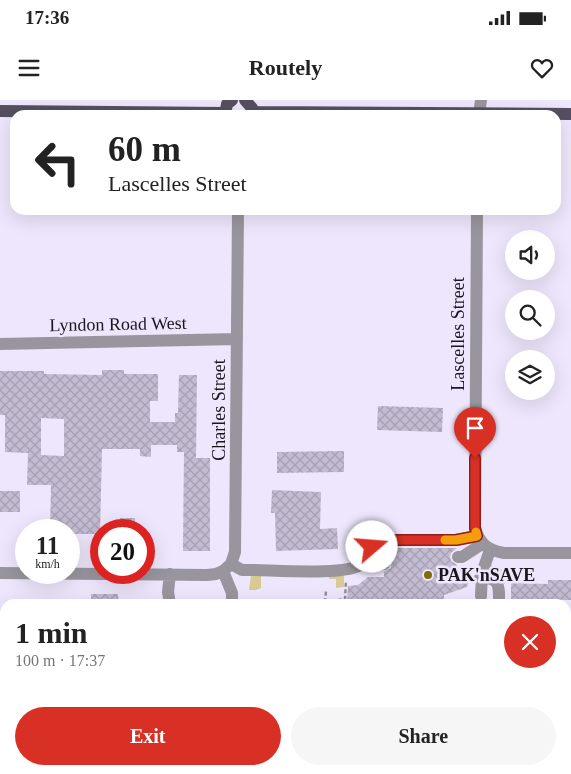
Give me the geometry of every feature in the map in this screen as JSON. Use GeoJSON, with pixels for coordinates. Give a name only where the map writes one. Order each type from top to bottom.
{"type":"FeatureCollection","features":[{"type":"Feature","properties":{"kind":"main road"},"geometry":{"type":"LineString","coordinates":[[226,110],[227,104],[232,100]]}},
{"type":"Feature","properties":{"kind":"main road"},"geometry":{"type":"LineString","coordinates":[[245,100],[250,104],[252,110]]}},
{"type":"Feature","properties":{"kind":"street","name":"Charles Street"},"geometry":{"type":"LineString","coordinates":[[227,568],[236,552],[238,215]]}},
{"type":"Feature","properties":{"kind":"street","name":"Lascelles Street"},"geometry":{"type":"LineString","coordinates":[[477,215],[475,528],[483,543]]}},
{"type":"Feature","properties":{"kind":"street","name":"Lyndon Road West"},"geometry":{"type":"LineString","coordinates":[[0,344],[237,339]]}},
{"type":"Feature","properties":{"kind":"street"},"geometry":{"type":"LineString","coordinates":[[361,565],[366,561],[377,541],[385,540],[456,540],[483,543],[504,554],[571,553]]}},
{"type":"Feature","properties":{"kind":"street"},"geometry":{"type":"LineString","coordinates":[[458,558],[483,543]]}},
{"type":"Feature","properties":{"kind":"street"},"geometry":{"type":"LineString","coordinates":[[481,596],[483,543]]}},
{"type":"Feature","properties":{"kind":"street"},"geometry":{"type":"LineString","coordinates":[[0,573],[216,574],[227,568],[242,570],[347,570],[361,565],[384,564]]}},
{"type":"Feature","properties":{"kind":"street"},"geometry":{"type":"LineString","coordinates":[[227,568],[232,599]]}},
{"type":"Feature","properties":{"kind":"street"},"geometry":{"type":"LineString","coordinates":[[169,599],[170,574]]}},
{"type":"Feature","properties":{"kind":"street"},"geometry":{"type":"LineString","coordinates":[[481,577],[493,579],[497,583],[499,599]]}},
{"type":"Feature","properties":{"kind":"path"},"geometry":{"type":"LineString","coordinates":[[345,599],[347,570]]}},
{"type":"Feature","properties":{"kind":"path"},"geometry":{"type":"LineString","coordinates":[[325,599],[326,592]]}},
{"type":"Feature","properties":{"kind":"shaded area"},"geometry":{"type":"Polygon","coordinates":[[[488,564],[506,571],[505,584],[485,573],[488,564]]]}},
{"type":"Feature","properties":{"kind":"shaded area"},"geometry":{"type":"Polygon","coordinates":[[[251,575],[261,575],[261,588],[249,590],[251,575]]]}},
{"type":"Feature","properties":{"kind":"shaded area"},"geometry":{"type":"Polygon","coordinates":[[[329,575],[344,575],[344,587],[336,588],[336,579],[329,579],[329,575]]]}},
{"type":"Feature","properties":{"kind":"building"},"geometry":{"type":"Polygon","coordinates":[[[102,370],[124,370],[124,374],[158,374],[158,401],[150,401],[150,422],[175,422],[175,413],[178,413],[179,375],[197,375],[196,458],[210,458],[210,551],[183,551],[184,452],[177,452],[177,445],[151,445],[151,457],[140,456],[140,449],[102,449],[100,519],[90,519],[90,534],[80,534],[80,519],[50,519],[51,485],[27,485],[28,453],[5,452],[5,415],[0,415],[0,371],[44,371],[44,374],[102,375],[102,370]],[[41,418],[41,455],[64,456],[64,419],[41,418]]]}},
{"type":"Feature","properties":{"kind":"building"},"geometry":{"type":"Polygon","coordinates":[[[378,406],[443,408],[442,432],[377,430],[378,406]]]}},
{"type":"Feature","properties":{"kind":"building"},"geometry":{"type":"Polygon","coordinates":[[[344,451],[344,472],[277,473],[277,452],[344,451]]]}},
{"type":"Feature","properties":{"kind":"building"},"geometry":{"type":"Polygon","coordinates":[[[272,490],[321,492],[320,529],[337,528],[338,549],[276,551],[275,513],[271,513],[272,490]]]}},
{"type":"Feature","properties":{"kind":"building"},"geometry":{"type":"Polygon","coordinates":[[[0,491],[20,491],[20,512],[0,512],[0,491]]]}},
{"type":"Feature","properties":{"kind":"building","name":"PAK'nSAVE"},"geometry":{"type":"Polygon","coordinates":[[[384,548],[457,548],[451,553],[450,557],[451,561],[457,565],[457,572],[472,573],[467,587],[444,595],[444,599],[347,599],[348,586],[358,585],[368,577],[384,577],[384,572],[391,568],[391,560],[384,556],[384,548]]]}},
{"type":"Feature","properties":{"kind":"building"},"geometry":{"type":"Polygon","coordinates":[[[548,580],[571,580],[571,599],[511,599],[511,583],[548,584],[548,580]]]}},
{"type":"Feature","properties":{"kind":"building"},"geometry":{"type":"Polygon","coordinates":[[[91,594],[118,594],[118,599],[91,599],[91,594]]]}},
{"type":"Feature","properties":{"kind":"slow traffic"},"geometry":{"type":"LineString","coordinates":[[445,540],[477,536],[476,532]]}},
{"type":"Feature","properties":{"kind":"place","name":"PAK'nSAVE"},"geometry":{"type":"Point","coordinates":[428,575]}},
{"type":"Feature","properties":{"kind":"route"},"geometry":{"type":"LineString","coordinates":[[372,547],[377,541],[385,540],[456,540],[477,536],[475,528],[475,458]]}}]}
